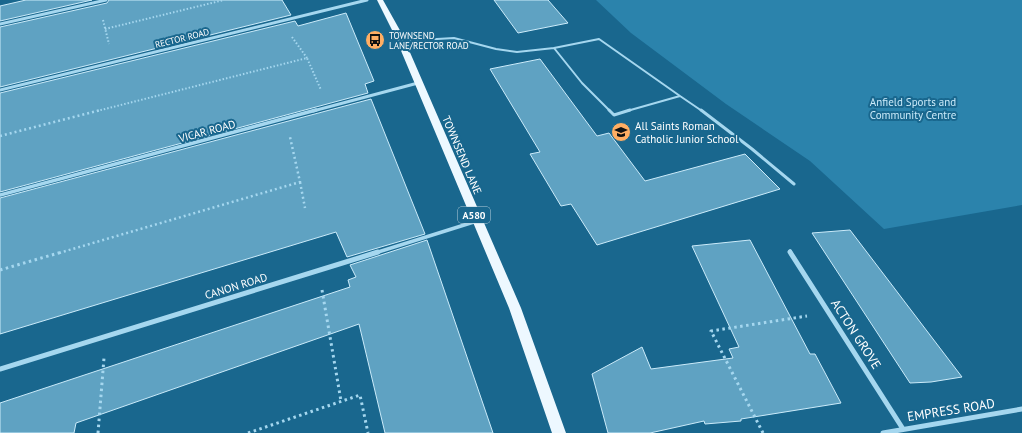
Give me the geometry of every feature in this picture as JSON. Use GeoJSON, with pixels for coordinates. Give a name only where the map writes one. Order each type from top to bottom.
{"type":"FeatureCollection","features":[{"type":"Feature","properties":{"kind":"main road","name":"TOWNSEND LANE"},"geometry":{"type":"LineString","coordinates":[[380,0],[401,41],[515,308],[559,433]]}},
{"type":"Feature","properties":{"kind":"street"},"geometry":{"type":"LineString","coordinates":[[0,24],[106,0]]}},
{"type":"Feature","properties":{"kind":"street","name":"RECTOR ROAD"},"geometry":{"type":"LineString","coordinates":[[0,90],[367,0]]}},
{"type":"Feature","properties":{"kind":"street","name":"VICAR ROAD"},"geometry":{"type":"LineString","coordinates":[[0,195],[418,83]]}},
{"type":"Feature","properties":{"kind":"street","name":"CANON ROAD"},"geometry":{"type":"LineString","coordinates":[[0,369],[477,221]]}},
{"type":"Feature","properties":{"kind":"street","name":"ACTON GROVE"},"geometry":{"type":"LineString","coordinates":[[790,251],[903,429]]}},
{"type":"Feature","properties":{"kind":"street","name":"EMPRESS ROAD"},"geometry":{"type":"LineString","coordinates":[[883,433],[1022,410]]}},
{"type":"Feature","properties":{"kind":"lane"},"geometry":{"type":"LineString","coordinates":[[401,41],[444,38],[460,39],[503,51],[516,52],[554,48],[599,39],[717,121],[746,143],[794,184]]}},
{"type":"Feature","properties":{"kind":"lane"},"geometry":{"type":"LineString","coordinates":[[554,48],[582,83],[614,115],[680,96]]}},
{"type":"Feature","properties":{"kind":"path"},"geometry":{"type":"LineString","coordinates":[[105,28],[224,0]]}},
{"type":"Feature","properties":{"kind":"path"},"geometry":{"type":"LineString","coordinates":[[99,2],[113,62]]}},
{"type":"Feature","properties":{"kind":"path"},"geometry":{"type":"LineString","coordinates":[[0,136],[307,58],[329,106]]}},
{"type":"Feature","properties":{"kind":"path"},"geometry":{"type":"LineString","coordinates":[[286,119],[305,208]]}},
{"type":"Feature","properties":{"kind":"path"},"geometry":{"type":"LineString","coordinates":[[0,270],[300,182]]}},
{"type":"Feature","properties":{"kind":"path"},"geometry":{"type":"LineString","coordinates":[[318,270],[341,401]]}},
{"type":"Feature","properties":{"kind":"path"},"geometry":{"type":"LineString","coordinates":[[763,433],[711,330],[829,313]]}},
{"type":"Feature","properties":{"kind":"path"},"geometry":{"type":"LineString","coordinates":[[98,433],[106,336]]}},
{"type":"Feature","properties":{"kind":"path"},"geometry":{"type":"LineString","coordinates":[[248,433],[360,395],[368,433]]}},
{"type":"Feature","properties":{"kind":"green space","name":"Anfield Sports and Community Centre"},"geometry":{"type":"Polygon","coordinates":[[[596,0],[1022,0],[1022,205],[884,229],[810,161],[726,104],[631,33],[596,0]]]}},
{"type":"Feature","properties":{"kind":"building"},"geometry":{"type":"Polygon","coordinates":[[[26,0],[92,0],[0,21],[0,6],[26,0]]]}},
{"type":"Feature","properties":{"kind":"building"},"geometry":{"type":"Polygon","coordinates":[[[109,0],[282,0],[291,15],[0,87],[0,27],[107,3],[109,0]]]}},
{"type":"Feature","properties":{"kind":"building"},"geometry":{"type":"Polygon","coordinates":[[[494,0],[548,0],[568,23],[518,33],[494,0]]]}},
{"type":"Feature","properties":{"kind":"building"},"geometry":{"type":"Polygon","coordinates":[[[346,13],[374,81],[365,84],[368,93],[0,192],[0,93],[295,21],[298,26],[346,13]]]}},
{"type":"Feature","properties":{"kind":"building"},"geometry":{"type":"Polygon","coordinates":[[[540,59],[597,136],[609,133],[645,181],[745,154],[780,189],[597,245],[571,204],[561,206],[530,154],[540,152],[490,69],[540,59]]]}},
{"type":"Feature","properties":{"kind":"building"},"geometry":{"type":"Polygon","coordinates":[[[371,99],[425,234],[347,257],[336,232],[0,334],[0,198],[371,99]]]}},
{"type":"Feature","properties":{"kind":"building"},"geometry":{"type":"Polygon","coordinates":[[[850,230],[962,377],[931,382],[910,383],[812,233],[850,230]]]}},
{"type":"Feature","properties":{"kind":"building"},"geometry":{"type":"Polygon","coordinates":[[[427,240],[493,433],[385,433],[359,324],[76,423],[74,433],[0,433],[0,403],[350,287],[348,280],[356,277],[350,265],[427,240]]]}},
{"type":"Feature","properties":{"kind":"building"},"geometry":{"type":"Polygon","coordinates":[[[750,240],[810,354],[815,354],[841,403],[741,419],[741,421],[705,424],[704,421],[650,433],[608,433],[592,374],[642,347],[651,369],[733,358],[729,349],[739,347],[692,246],[750,240]]]}},
{"type":"Feature","properties":{"kind":"place","name":"TOWNSEND LANE/RECTOR ROAD"},"geometry":{"type":"Point","coordinates":[375,40]}},
{"type":"Feature","properties":{"kind":"place","name":"All Saints Roman Catholic Junior School"},"geometry":{"type":"Point","coordinates":[621,132]}}]}
